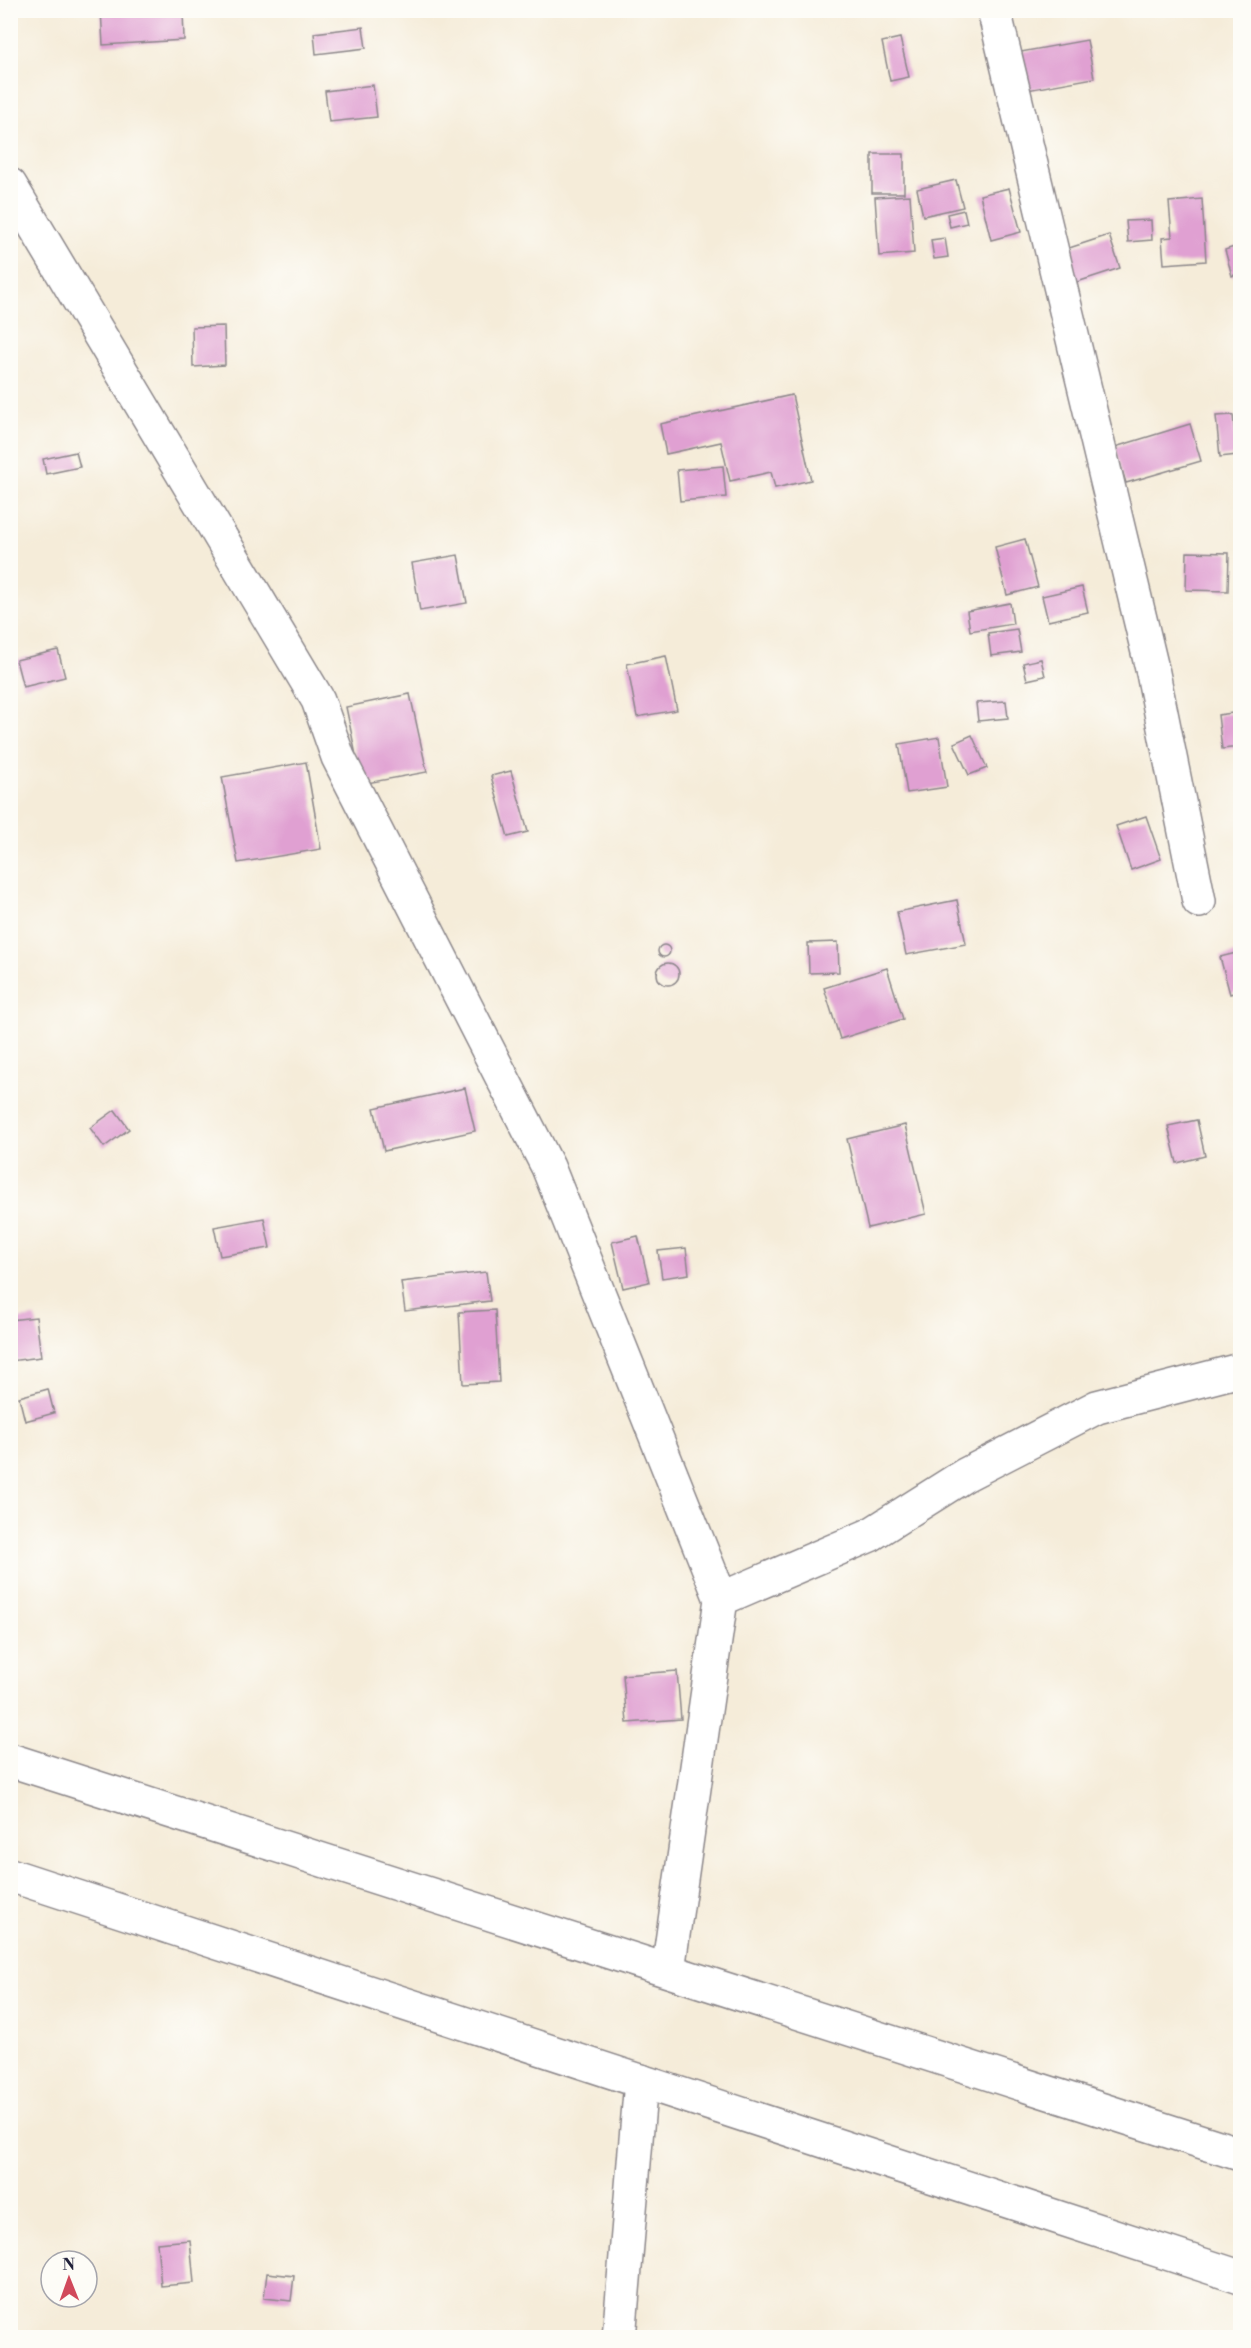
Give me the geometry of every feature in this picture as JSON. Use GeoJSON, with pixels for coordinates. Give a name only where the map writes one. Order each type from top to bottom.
{"type":"FeatureCollection","features":[{"type":"Feature","properties":{"kind":"street"},"geometry":{"type":"LineString","coordinates":[[994,10],[1153,673],[1199,900]]}},
{"type":"Feature","properties":{"kind":"street"},"geometry":{"type":"LineString","coordinates":[[10,184],[318,700],[338,757],[548,1167],[721,1599],[668,1970]]}},
{"type":"Feature","properties":{"kind":"street"},"geometry":{"type":"LineString","coordinates":[[721,1599],[870,1535],[965,1475],[1097,1407],[1240,1370]]}},
{"type":"Feature","properties":{"kind":"street"},"geometry":{"type":"LineString","coordinates":[[10,1760],[1240,2154]]}},
{"type":"Feature","properties":{"kind":"street"},"geometry":{"type":"LineString","coordinates":[[10,1875],[1240,2277]]}},
{"type":"Feature","properties":{"kind":"street"},"geometry":{"type":"LineString","coordinates":[[619,2337],[641,2081]]}},
{"type":"Feature","properties":{"kind":"building"},"geometry":{"type":"Polygon","coordinates":[[[101,10],[183,10],[184,40],[103,45],[101,10]]]}},
{"type":"Feature","properties":{"kind":"building"},"geometry":{"type":"Polygon","coordinates":[[[363,27],[366,48],[316,54],[314,33],[363,27]]]}},
{"type":"Feature","properties":{"kind":"building"},"geometry":{"type":"Polygon","coordinates":[[[900,38],[909,77],[890,81],[882,42],[900,38]]]}},
{"type":"Feature","properties":{"kind":"building"},"geometry":{"type":"Polygon","coordinates":[[[1087,40],[1094,78],[1022,91],[1015,53],[1087,40]]]}},
{"type":"Feature","properties":{"kind":"building"},"geometry":{"type":"Polygon","coordinates":[[[373,85],[377,117],[329,122],[325,91],[373,85]]]}},
{"type":"Feature","properties":{"kind":"building"},"geometry":{"type":"Polygon","coordinates":[[[872,154],[904,154],[904,193],[872,193],[872,154]]]}},
{"type":"Feature","properties":{"kind":"building"},"geometry":{"type":"Polygon","coordinates":[[[956,180],[963,207],[923,216],[917,189],[956,180]]]}},
{"type":"Feature","properties":{"kind":"building"},"geometry":{"type":"Polygon","coordinates":[[[1009,188],[1021,232],[991,240],[980,195],[1009,188]]]}},
{"type":"Feature","properties":{"kind":"building"},"geometry":{"type":"Polygon","coordinates":[[[910,195],[914,253],[879,256],[875,197],[910,195]]]}},
{"type":"Feature","properties":{"kind":"building"},"geometry":{"type":"Polygon","coordinates":[[[1202,199],[1206,261],[1164,264],[1162,238],[1172,237],[1169,202],[1202,199]]]}},
{"type":"Feature","properties":{"kind":"building"},"geometry":{"type":"Polygon","coordinates":[[[964,210],[967,223],[950,227],[947,214],[964,210]]]}},
{"type":"Feature","properties":{"kind":"building"},"geometry":{"type":"Polygon","coordinates":[[[1151,220],[1152,240],[1128,242],[1126,221],[1151,220]]]}},
{"type":"Feature","properties":{"kind":"building"},"geometry":{"type":"Polygon","coordinates":[[[1109,235],[1120,268],[1071,284],[1060,251],[1109,235]]]}},
{"type":"Feature","properties":{"kind":"building"},"geometry":{"type":"Polygon","coordinates":[[[945,238],[948,257],[934,259],[931,240],[945,238]]]}},
{"type":"Feature","properties":{"kind":"building"},"geometry":{"type":"Polygon","coordinates":[[[1240,245],[1240,273],[1232,276],[1225,250],[1240,245]]]}},
{"type":"Feature","properties":{"kind":"building"},"geometry":{"type":"Polygon","coordinates":[[[224,326],[225,365],[193,367],[192,327],[224,326]]]}},
{"type":"Feature","properties":{"kind":"building"},"geometry":{"type":"Polygon","coordinates":[[[792,395],[811,480],[775,488],[771,472],[730,481],[721,442],[666,454],[660,424],[792,395]]]}},
{"type":"Feature","properties":{"kind":"building"},"geometry":{"type":"Polygon","coordinates":[[[1233,415],[1237,455],[1220,457],[1216,416],[1233,415]]]}},
{"type":"Feature","properties":{"kind":"building"},"geometry":{"type":"Polygon","coordinates":[[[1190,424],[1201,461],[1126,483],[1115,447],[1190,424]]]}},
{"type":"Feature","properties":{"kind":"building"},"geometry":{"type":"Polygon","coordinates":[[[76,452],[80,467],[46,474],[43,459],[76,452]]]}},
{"type":"Feature","properties":{"kind":"building"},"geometry":{"type":"Polygon","coordinates":[[[723,466],[726,497],[680,501],[677,470],[723,466]]]}},
{"type":"Feature","properties":{"kind":"building"},"geometry":{"type":"Polygon","coordinates":[[[1025,539],[1038,587],[1007,595],[995,547],[1025,539]]]}},
{"type":"Feature","properties":{"kind":"building"},"geometry":{"type":"Polygon","coordinates":[[[1187,552],[1229,553],[1228,591],[1186,590],[1187,552]]]}},
{"type":"Feature","properties":{"kind":"building"},"geometry":{"type":"Polygon","coordinates":[[[458,555],[467,603],[420,611],[412,563],[458,555]]]}},
{"type":"Feature","properties":{"kind":"building"},"geometry":{"type":"Polygon","coordinates":[[[1082,587],[1088,612],[1048,621],[1042,596],[1082,587]]]}},
{"type":"Feature","properties":{"kind":"building"},"geometry":{"type":"Polygon","coordinates":[[[1010,603],[1013,624],[970,631],[967,611],[1010,603]]]}},
{"type":"Feature","properties":{"kind":"building"},"geometry":{"type":"Polygon","coordinates":[[[1017,629],[1021,652],[991,656],[988,633],[1017,629]]]}},
{"type":"Feature","properties":{"kind":"building"},"geometry":{"type":"Polygon","coordinates":[[[58,650],[65,677],[23,687],[16,660],[58,650]]]}},
{"type":"Feature","properties":{"kind":"building"},"geometry":{"type":"Polygon","coordinates":[[[666,656],[677,710],[637,717],[627,664],[666,656]]]}},
{"type":"Feature","properties":{"kind":"building"},"geometry":{"type":"Polygon","coordinates":[[[1041,659],[1045,676],[1027,680],[1023,663],[1041,659]]]}},
{"type":"Feature","properties":{"kind":"building"},"geometry":{"type":"Polygon","coordinates":[[[410,694],[427,772],[362,784],[346,707],[410,694]]]}},
{"type":"Feature","properties":{"kind":"building"},"geometry":{"type":"Polygon","coordinates":[[[1006,701],[1008,718],[978,721],[976,703],[1006,701]]]}},
{"type":"Feature","properties":{"kind":"building"},"geometry":{"type":"Polygon","coordinates":[[[1240,712],[1240,747],[1222,749],[1218,715],[1240,712]]]}},
{"type":"Feature","properties":{"kind":"building"},"geometry":{"type":"Polygon","coordinates":[[[972,735],[987,768],[969,775],[954,743],[972,735]]]}},
{"type":"Feature","properties":{"kind":"building"},"geometry":{"type":"Polygon","coordinates":[[[939,737],[947,787],[907,793],[899,744],[939,737]]]}},
{"type":"Feature","properties":{"kind":"building"},"geometry":{"type":"Polygon","coordinates":[[[306,762],[321,849],[238,863],[222,777],[306,762]]]}},
{"type":"Feature","properties":{"kind":"building"},"geometry":{"type":"Polygon","coordinates":[[[511,771],[528,832],[508,837],[491,776],[511,771]]]}},
{"type":"Feature","properties":{"kind":"building"},"geometry":{"type":"Polygon","coordinates":[[[1146,816],[1161,859],[1131,870],[1116,826],[1146,816]]]}},
{"type":"Feature","properties":{"kind":"building"},"geometry":{"type":"Polygon","coordinates":[[[957,900],[966,944],[906,955],[897,912],[957,900]]]}},
{"type":"Feature","properties":{"kind":"building"},"geometry":{"type":"Polygon","coordinates":[[[838,942],[839,972],[809,973],[808,943],[838,942]]]}},
{"type":"Feature","properties":{"kind":"building"},"geometry":{"type":"Polygon","coordinates":[[[664,945],[670,951],[664,957],[658,951],[664,945]]]}},
{"type":"Feature","properties":{"kind":"building"},"geometry":{"type":"Polygon","coordinates":[[[1240,952],[1240,991],[1230,994],[1220,957],[1240,952]]]}},
{"type":"Feature","properties":{"kind":"building"},"geometry":{"type":"Polygon","coordinates":[[[668,963],[676,966],[679,974],[676,982],[668,985],[660,982],[657,974],[660,966],[668,963]]]}},
{"type":"Feature","properties":{"kind":"building"},"geometry":{"type":"Polygon","coordinates":[[[887,968],[903,1019],[840,1039],[824,988],[887,968]]]}},
{"type":"Feature","properties":{"kind":"building"},"geometry":{"type":"Polygon","coordinates":[[[465,1088],[475,1131],[384,1151],[374,1108],[465,1088]]]}},
{"type":"Feature","properties":{"kind":"building"},"geometry":{"type":"Polygon","coordinates":[[[115,1110],[129,1129],[104,1147],[90,1128],[115,1110]]]}},
{"type":"Feature","properties":{"kind":"building"},"geometry":{"type":"Polygon","coordinates":[[[1197,1120],[1205,1156],[1177,1163],[1168,1126],[1197,1120]]]}},
{"type":"Feature","properties":{"kind":"building"},"geometry":{"type":"Polygon","coordinates":[[[905,1125],[926,1214],[868,1228],[847,1139],[905,1125]]]}},
{"type":"Feature","properties":{"kind":"building"},"geometry":{"type":"Polygon","coordinates":[[[264,1218],[270,1248],[220,1256],[214,1227],[264,1218]]]}},
{"type":"Feature","properties":{"kind":"building"},"geometry":{"type":"Polygon","coordinates":[[[638,1236],[649,1282],[623,1288],[612,1242],[638,1236]]]}},
{"type":"Feature","properties":{"kind":"building"},"geometry":{"type":"Polygon","coordinates":[[[686,1248],[689,1274],[662,1278],[658,1251],[686,1248]]]}},
{"type":"Feature","properties":{"kind":"building"},"geometry":{"type":"Polygon","coordinates":[[[486,1272],[490,1301],[405,1311],[401,1282],[486,1272]]]}},
{"type":"Feature","properties":{"kind":"building"},"geometry":{"type":"Polygon","coordinates":[[[495,1310],[499,1382],[463,1384],[459,1312],[495,1310]]]}},
{"type":"Feature","properties":{"kind":"building"},"geometry":{"type":"Polygon","coordinates":[[[36,1317],[41,1357],[10,1361],[10,1320],[36,1317]]]}},
{"type":"Feature","properties":{"kind":"building"},"geometry":{"type":"Polygon","coordinates":[[[48,1389],[54,1413],[25,1421],[19,1397],[48,1389]]]}},
{"type":"Feature","properties":{"kind":"building"},"geometry":{"type":"Polygon","coordinates":[[[677,1671],[681,1719],[627,1723],[623,1675],[677,1671]]]}},
{"type":"Feature","properties":{"kind":"building"},"geometry":{"type":"Polygon","coordinates":[[[190,2240],[194,2283],[161,2286],[157,2243],[190,2240]]]}},
{"type":"Feature","properties":{"kind":"building"},"geometry":{"type":"Polygon","coordinates":[[[267,2273],[294,2276],[291,2301],[264,2298],[267,2273]]]}}]}
